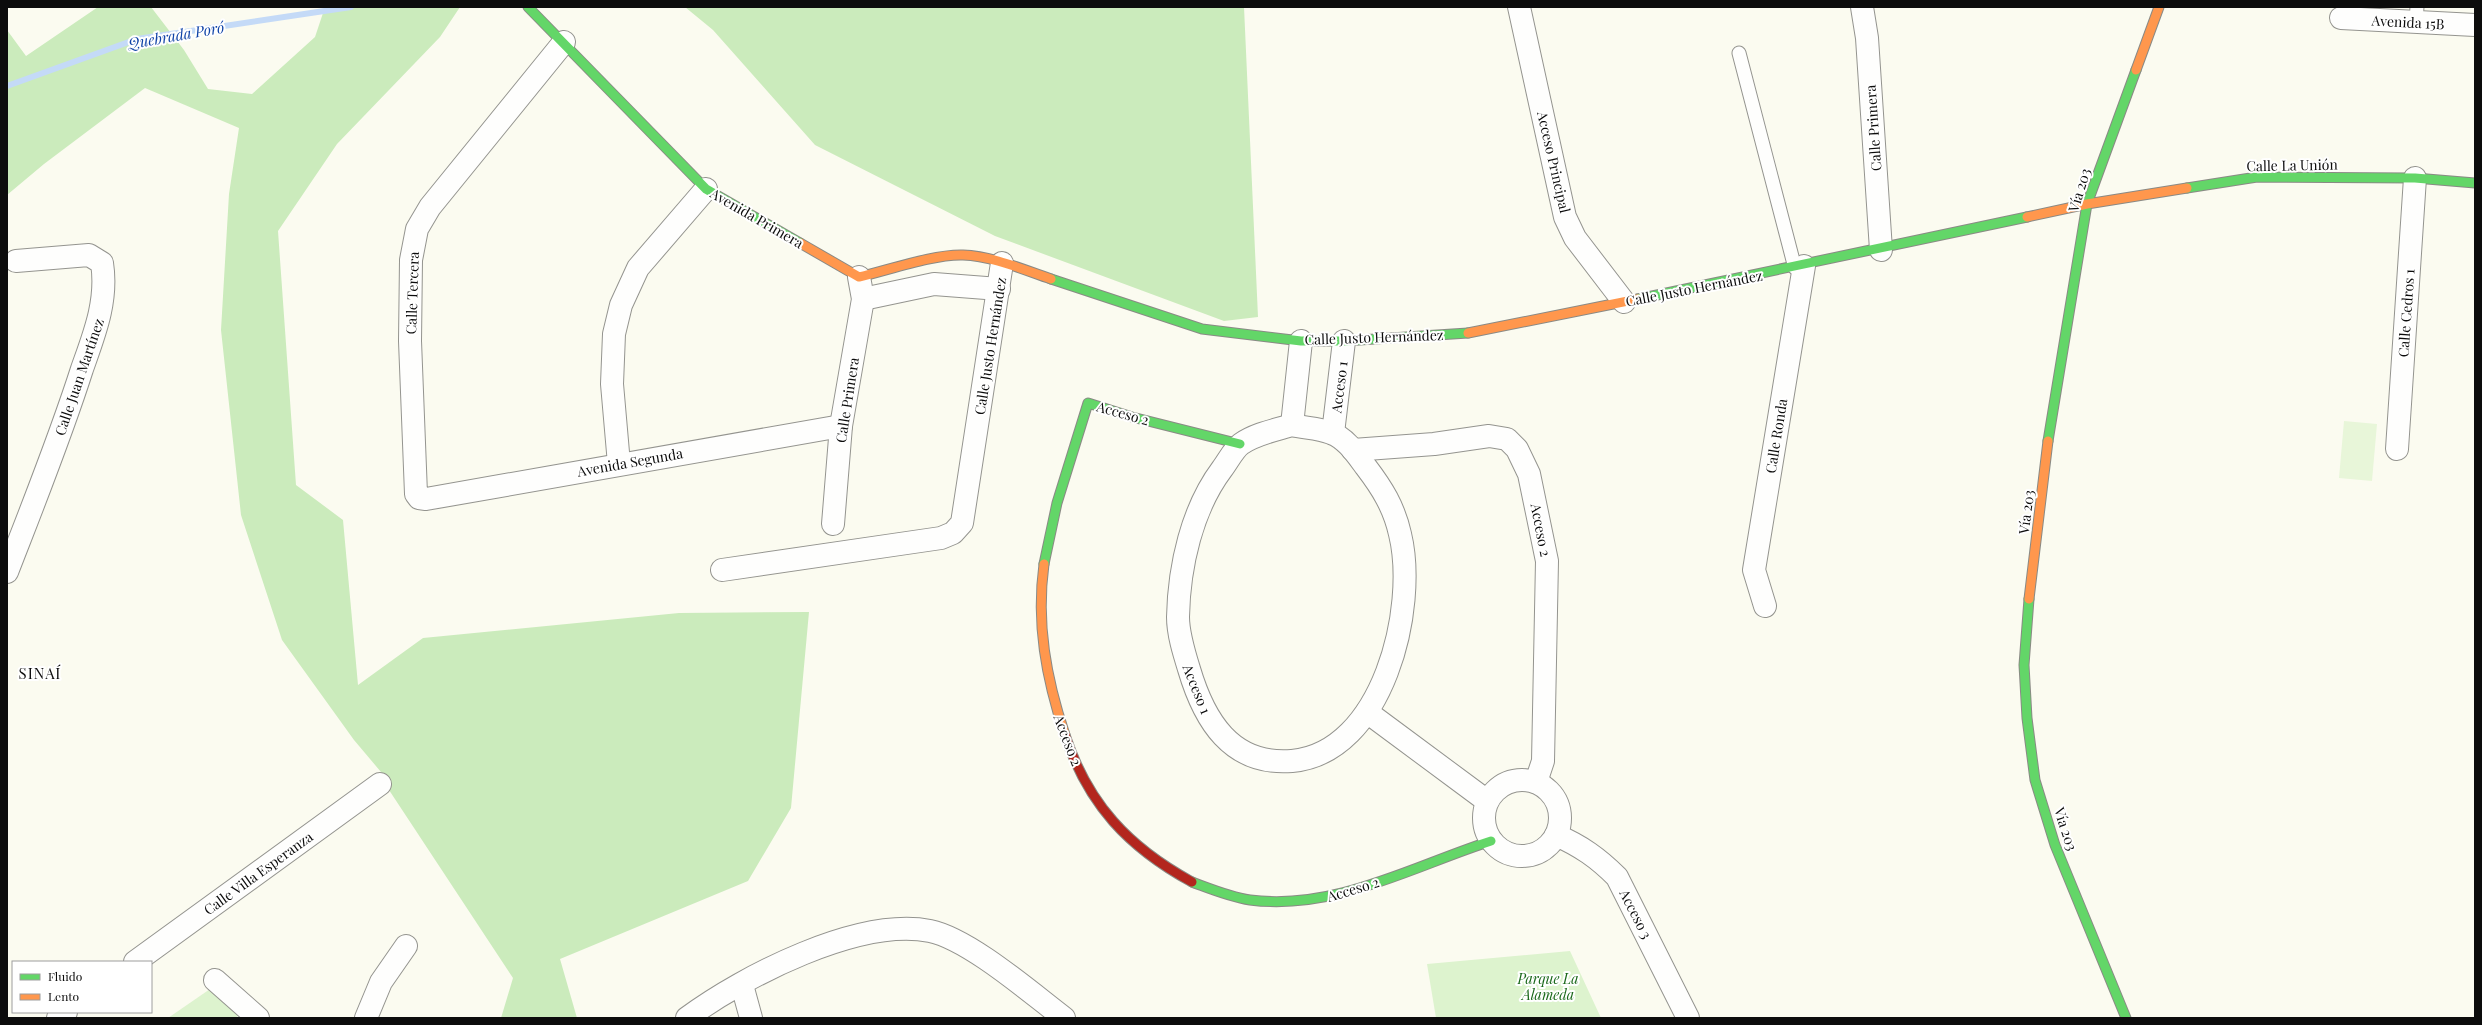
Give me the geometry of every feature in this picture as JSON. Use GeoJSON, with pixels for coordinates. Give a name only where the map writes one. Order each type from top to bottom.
{"type":"FeatureCollection","features":[{"type":"Feature","properties":{"kind":"street","name":"Avenida Primera"},"geometry":{"type":"LineString","coordinates":[[528,7],[564,42],[706,190],[859,277]]}},
{"type":"Feature","properties":{"kind":"street","name":"Acceso Principal"},"geometry":{"type":"LineString","coordinates":[[1519,7],[1565,217],[1575,238],[1624,302]]}},
{"type":"Feature","properties":{"kind":"street","name":"Calle Primera"},"geometry":{"type":"LineString","coordinates":[[1862,7],[1867,38],[1881,250]]}},
{"type":"Feature","properties":{"kind":"street","name":"Vía 203"},"geometry":{"type":"LineString","coordinates":[[2126,1018],[2055,845],[2038,787],[2027,718],[2025,680],[2029,599],[2053,403],[2087,204],[2159,7]]}},
{"type":"Feature","properties":{"kind":"street","name":"Avenida 15B"},"geometry":{"type":"LineString","coordinates":[[2341,18],[2416,14],[2475,25]]}},
{"type":"Feature","properties":{"kind":"street","name":"Calle Tercera"},"geometry":{"type":"LineString","coordinates":[[419,498],[416,494],[410,341],[411,260],[417,229],[430,207],[564,42]]}},
{"type":"Feature","properties":{"kind":"street","name":"Calle La Unión"},"geometry":{"type":"LineString","coordinates":[[2087,204],[2257,177],[2415,178],[2475,183]]}},
{"type":"Feature","properties":{"kind":"street","name":"Calle Cedros 1"},"geometry":{"type":"LineString","coordinates":[[2397,448],[2415,178]]}},
{"type":"Feature","properties":{"kind":"street"},"geometry":{"type":"LineString","coordinates":[[619,464],[612,384],[614,334],[621,305],[638,268],[706,190]]}},
{"type":"Feature","properties":{"kind":"street","name":"Calle Justo Hernández"},"geometry":{"type":"LineString","coordinates":[[722,570],[942,538],[953,533],[962,523],[1002,263],[1202,329],[1301,341],[1344,341],[1471,333],[1881,250],[2087,204]]}},
{"type":"Feature","properties":{"kind":"street","name":"Calle Juan Martínez"},"geometry":{"type":"LineString","coordinates":[[7,572],[74,396],[102,307],[104,276],[102,263],[89,255],[16,261]]}},
{"type":"Feature","properties":{"kind":"street"},"geometry":{"type":"LineString","coordinates":[[859,277],[948,256],[964,255],[1002,263]]}},
{"type":"Feature","properties":{"kind":"street","name":"Calle Ronda"},"geometry":{"type":"LineString","coordinates":[[1765,606],[1754,570],[1799,267]]}},
{"type":"Feature","properties":{"kind":"street","name":"Calle Primera"},"geometry":{"type":"LineString","coordinates":[[833,524],[842,426],[863,299],[859,277]]}},
{"type":"Feature","properties":{"kind":"street"},"geometry":{"type":"LineString","coordinates":[[863,299],[934,284],[999,289]]}},
{"type":"Feature","properties":{"kind":"street"},"geometry":{"type":"LineString","coordinates":[[1292,425],[1301,341]]}},
{"type":"Feature","properties":{"kind":"street","name":"Acceso 1"},"geometry":{"type":"LineString","coordinates":[[1333,433],[1344,341]]}},
{"type":"Feature","properties":{"kind":"street","name":"Acceso 2"},"geometry":{"type":"LineString","coordinates":[[1240,444],[1132,417],[1088,403],[1046,543],[1040,606],[1043,658],[1060,722],[1084,781],[1108,815],[1138,848],[1174,873],[1208,888],[1244,899],[1277,902],[1329,898],[1491,841]]}},
{"type":"Feature","properties":{"kind":"street","name":"Acceso 1"},"geometry":{"type":"LineString","coordinates":[[1292,425],[1333,433],[1353,450],[1386,492],[1401,535],[1406,588],[1399,638],[1385,682],[1367,712],[1340,741],[1315,756],[1291,761],[1264,758],[1239,750],[1219,734],[1204,710],[1183,651],[1178,618],[1182,570],[1193,527],[1211,483],[1240,444],[1292,425]]}},
{"type":"Feature","properties":{"kind":"street","name":"Avenida Segunda"},"geometry":{"type":"LineString","coordinates":[[419,498],[426,499],[842,426]]}},
{"type":"Feature","properties":{"kind":"street","name":"Acceso 2"},"geometry":{"type":"LineString","coordinates":[[1353,450],[1434,444],[1489,436],[1507,439],[1517,449],[1529,474],[1548,561],[1543,761],[1536,782]]}},
{"type":"Feature","properties":{"kind":"street"},"geometry":{"type":"LineString","coordinates":[[1367,712],[1487,801]]}},
{"type":"Feature","properties":{"kind":"street"},"geometry":{"type":"LineString","coordinates":[[1525,779],[1536,782],[1547,788],[1555,798],[1560,810],[1560,823],[1556,835],[1548,846],[1538,853],[1525,856],[1512,855],[1500,850],[1491,841],[1483,821],[1487,801],[1502,784],[1525,779]]}},
{"type":"Feature","properties":{"kind":"street","name":"Calle Villa Esperanza"},"geometry":{"type":"LineString","coordinates":[[136,961],[380,784]]}},
{"type":"Feature","properties":{"kind":"street","name":"Acceso 3"},"geometry":{"type":"LineString","coordinates":[[1556,835],[1583,847],[1603,862],[1617,878],[1688,1018]]}},
{"type":"Feature","properties":{"kind":"street"},"geometry":{"type":"LineString","coordinates":[[688,1018],[784,960],[828,944],[892,928],[931,931],[971,949],[1064,1018]]}},
{"type":"Feature","properties":{"kind":"street"},"geometry":{"type":"LineString","coordinates":[[366,1018],[381,982],[406,946]]}},
{"type":"Feature","properties":{"kind":"street"},"geometry":{"type":"LineString","coordinates":[[215,980],[258,1018]]}},
{"type":"Feature","properties":{"kind":"street"},"geometry":{"type":"LineString","coordinates":[[742,985],[751,1018]]}},
{"type":"Feature","properties":{"kind":"lane"},"geometry":{"type":"LineString","coordinates":[[1740,53],[1799,267]]}},
{"type":"Feature","properties":{"kind":"green space"},"geometry":{"type":"Polygon","coordinates":[[[98,7],[151,7],[184,50],[208,89],[252,94],[315,37],[325,7],[460,7],[440,37],[337,144],[278,231],[296,485],[343,520],[358,685],[423,638],[679,613],[809,612],[791,808],[748,881],[560,959],[577,1018],[501,1018],[513,978],[389,790],[381,772],[354,740],[282,640],[241,515],[221,330],[229,194],[239,128],[145,88],[44,164],[7,195],[7,30],[26,56],[98,7]]]}},
{"type":"Feature","properties":{"kind":"green space"},"geometry":{"type":"Polygon","coordinates":[[[685,7],[1244,7],[1258,317],[1224,321],[995,236],[815,145],[713,30],[685,7]]]}},
{"type":"Feature","properties":{"kind":"green space"},"geometry":{"type":"Polygon","coordinates":[[[2344,421],[2377,424],[2372,481],[2339,478],[2344,421]]]}},
{"type":"Feature","properties":{"kind":"green space","name":"Parque La Alameda"},"geometry":{"type":"Polygon","coordinates":[[[1570,951],[1601,1018],[1436,1018],[1427,964],[1570,951]]]}},
{"type":"Feature","properties":{"kind":"green space"},"geometry":{"type":"Polygon","coordinates":[[[213,987],[242,1013],[235,1018],[168,1018],[213,987]]]}},
{"type":"Feature","properties":{"kind":"waterway","name":"Quebrada Poró"},"geometry":{"type":"LineString","coordinates":[[7,86],[137,39],[351,7]]}},
{"type":"Feature","properties":{"kind":"traffic: fast"},"geometry":{"type":"LineString","coordinates":[[528,7],[706,189],[800,243]]}},
{"type":"Feature","properties":{"kind":"traffic: fast"},"geometry":{"type":"LineString","coordinates":[[2048,441],[2087,204],[2136,70]]}},
{"type":"Feature","properties":{"kind":"traffic: fast"},"geometry":{"type":"LineString","coordinates":[[2187,188],[2257,177],[2415,178],[2475,183]]}},
{"type":"Feature","properties":{"kind":"traffic: fast"},"geometry":{"type":"LineString","coordinates":[[1638,299],[2027,217]]}},
{"type":"Feature","properties":{"kind":"traffic: fast"},"geometry":{"type":"LineString","coordinates":[[1051,279],[1202,329],[1301,341],[1344,341],[1468,333]]}},
{"type":"Feature","properties":{"kind":"traffic: fast"},"geometry":{"type":"LineString","coordinates":[[1044,564],[1057,503],[1088,403],[1132,417],[1240,444]]}},
{"type":"Feature","properties":{"kind":"traffic: fast"},"geometry":{"type":"LineString","coordinates":[[2029,599],[2024,665],[2027,718],[2035,780],[2055,845],[2126,1018]]}},
{"type":"Feature","properties":{"kind":"traffic: fast"},"geometry":{"type":"LineString","coordinates":[[1192,882],[1228,895],[1250,900],[1282,902],[1313,899],[1343,893],[1373,884],[1491,841]]}},
{"type":"Feature","properties":{"kind":"traffic: slow"},"geometry":{"type":"LineString","coordinates":[[2136,70],[2159,7]]}},
{"type":"Feature","properties":{"kind":"traffic: slow"},"geometry":{"type":"LineString","coordinates":[[2027,217],[2087,204],[2187,188]]}},
{"type":"Feature","properties":{"kind":"traffic: slow"},"geometry":{"type":"LineString","coordinates":[[800,243],[859,277],[939,257],[963,255],[986,258],[1051,279]]}},
{"type":"Feature","properties":{"kind":"traffic: slow"},"geometry":{"type":"LineString","coordinates":[[1468,333],[1638,299]]}},
{"type":"Feature","properties":{"kind":"traffic: slow"},"geometry":{"type":"LineString","coordinates":[[2029,599],[2048,441]]}},
{"type":"Feature","properties":{"kind":"traffic: slow"},"geometry":{"type":"LineString","coordinates":[[1044,564],[1041,608],[1044,650],[1058,714],[1065,735]]}},
{"type":"Feature","properties":{"kind":"traffic: jam"},"geometry":{"type":"LineString","coordinates":[[1065,735],[1074,760],[1086,782],[1098,803],[1113,821],[1148,854],[1192,882]]}},
{"type":"Feature","properties":{"kind":"district","name":"SINAÍ"},"geometry":{"type":"Point","coordinates":[40,673]}}]}
